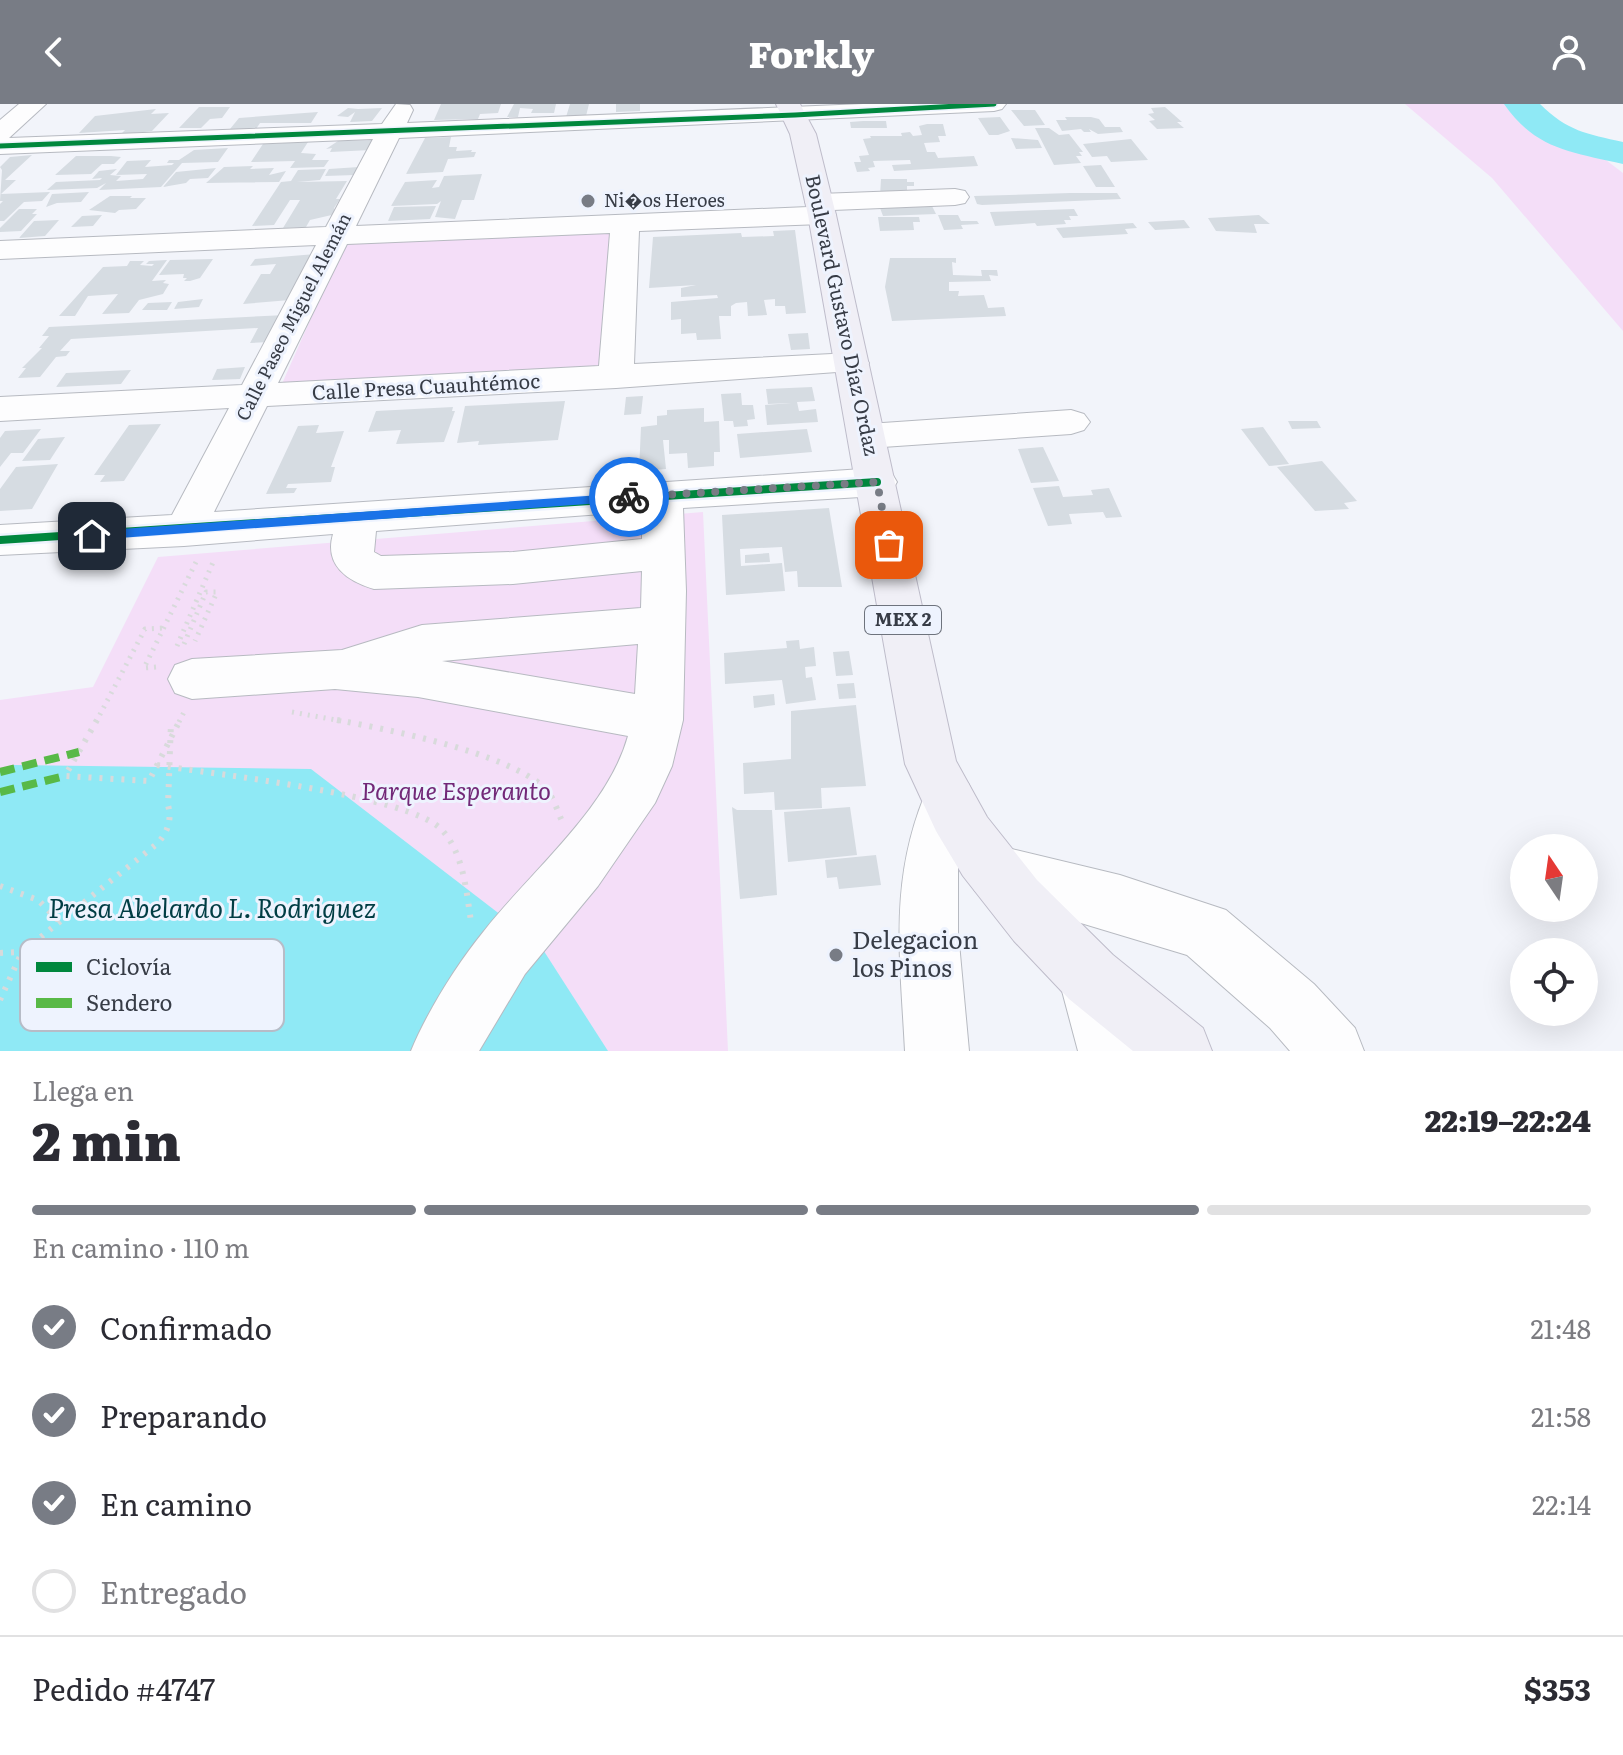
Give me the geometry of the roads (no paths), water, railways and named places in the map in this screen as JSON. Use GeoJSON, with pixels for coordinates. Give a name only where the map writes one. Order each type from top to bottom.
{"type":"FeatureCollection","features":[{"type":"Feature","properties":{"kind":"main road","name":"Boulevard Gustavo Díaz Ordaz"},"geometry":{"type":"LineString","coordinates":[[791,110],[803,134],[821,208],[931,764],[956,815],[995,872],[1033,918],[1087,972],[1180,1051]]}},
{"type":"Feature","properties":{"kind":"street"},"geometry":{"type":"LineString","coordinates":[[0,133],[34,104]]}},
{"type":"Feature","properties":{"kind":"street"},"geometry":{"type":"LineString","coordinates":[[0,146],[397,118],[994,104]]}},
{"type":"Feature","properties":{"kind":"street","name":"Calle Paseo Miguel Alemán"},"geometry":{"type":"LineString","coordinates":[[208,529],[253,397],[397,118]]}},
{"type":"Feature","properties":{"kind":"street"},"geometry":{"type":"LineString","coordinates":[[0,250],[625,223],[955,197]]}},
{"type":"Feature","properties":{"kind":"street"},"geometry":{"type":"LineString","coordinates":[[616,377],[625,223]]}},
{"type":"Feature","properties":{"kind":"street","name":"Calle Presa Cuauhtémoc"},"geometry":{"type":"LineString","coordinates":[[0,409],[852,363]]}},
{"type":"Feature","properties":{"kind":"street"},"geometry":{"type":"LineString","coordinates":[[868,436],[1071,422]]}},
{"type":"Feature","properties":{"kind":"street"},"geometry":{"type":"LineString","coordinates":[[0,540],[208,529],[877,482]]}},
{"type":"Feature","properties":{"kind":"street"},"geometry":{"type":"LineString","coordinates":[[443,1051],[504,953],[582,861],[636,786],[646,766],[658,720],[662,495]]}},
{"type":"Feature","properties":{"kind":"street"},"geometry":{"type":"LineString","coordinates":[[358,517],[351,545],[355,561],[374,573],[513,568],[663,553]]}},
{"type":"Feature","properties":{"kind":"street"},"geometry":{"type":"LineString","coordinates":[[315,671],[422,644],[662,624]]}},
{"type":"Feature","properties":{"kind":"street"},"geometry":{"type":"LineString","coordinates":[[183,667],[418,677],[658,720]]}},
{"type":"Feature","properties":{"kind":"street"},"geometry":{"type":"LineString","coordinates":[[937,1051],[928,932],[930,868],[949,800]]}},
{"type":"Feature","properties":{"kind":"street"},"geometry":{"type":"LineString","coordinates":[[995,872],[1120,904],[1205,931],[1292,1006],[1332,1051]]}},
{"type":"Feature","properties":{"kind":"street"},"geometry":{"type":"LineString","coordinates":[[1087,972],[1110,1051]]}},
{"type":"Feature","properties":{"kind":"water","name":"Presa Abelardo L. Rodriguez"},"geometry":{"type":"Polygon","coordinates":[[[14,765],[311,769],[540,945],[608,1051],[0,1051],[0,769],[14,765]]]}},
{"type":"Feature","properties":{"kind":"waterway"},"geometry":{"type":"LineString","coordinates":[[1521,104],[1545,129],[1560,138],[1623,153]]}},
{"type":"Feature","properties":{"kind":"place","name":"Ni�os Heroes"},"geometry":{"type":"Point","coordinates":[588,201]}},
{"type":"Feature","properties":{"kind":"place","name":"Delegacion los Pinos"},"geometry":{"type":"Point","coordinates":[836,955]}},
{"type":"Feature","properties":{"kind":"park label","name":"Parque Esperanto"},"geometry":{"type":"Point","coordinates":[456,792]}}]}
